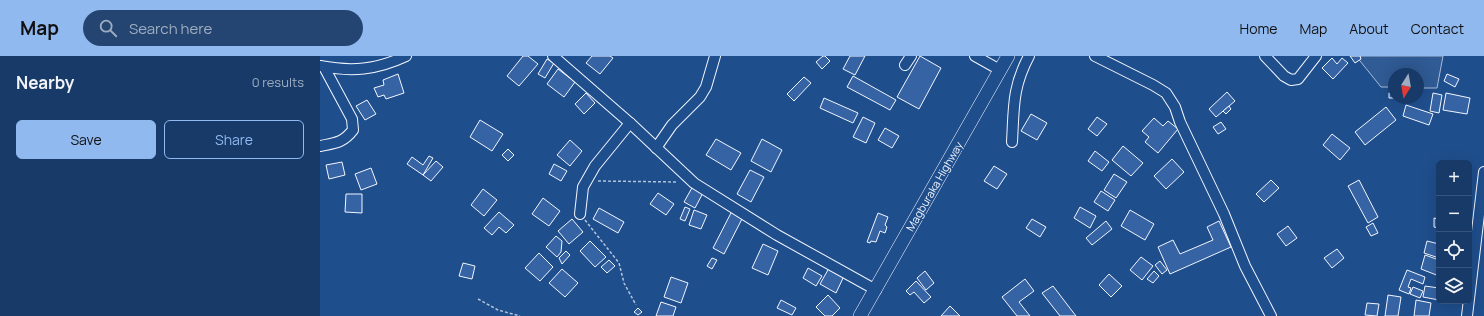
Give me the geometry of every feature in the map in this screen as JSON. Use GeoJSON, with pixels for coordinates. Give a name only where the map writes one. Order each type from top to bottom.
{"type":"FeatureCollection","features":[{"type":"Feature","properties":{"kind":"main road","name":"Magburaka Highway"},"geometry":{"type":"LineString","coordinates":[[860,316],[1008,56]]}},
{"type":"Feature","properties":{"kind":"street"},"geometry":{"type":"LineString","coordinates":[[322,66],[337,69],[366,69],[392,62],[406,56]]}},
{"type":"Feature","properties":{"kind":"street"},"geometry":{"type":"LineString","coordinates":[[553,56],[630,123],[694,183],[777,235],[876,290]]}},
{"type":"Feature","properties":{"kind":"street"},"geometry":{"type":"LineString","coordinates":[[656,148],[672,125],[700,97],[706,87],[715,56]]}},
{"type":"Feature","properties":{"kind":"street"},"geometry":{"type":"LineString","coordinates":[[905,65],[911,56]]}},
{"type":"Feature","properties":{"kind":"street"},"geometry":{"type":"LineString","coordinates":[[975,56],[1000,70]]}},
{"type":"Feature","properties":{"kind":"street"},"geometry":{"type":"LineString","coordinates":[[1012,142],[1014,98],[1019,76],[1029,56]]}},
{"type":"Feature","properties":{"kind":"street"},"geometry":{"type":"LineString","coordinates":[[1095,56],[1153,84],[1166,93],[1224,214],[1245,266],[1271,316]]}},
{"type":"Feature","properties":{"kind":"street"},"geometry":{"type":"LineString","coordinates":[[1265,56],[1284,76],[1291,80],[1298,78],[1316,56]]}},
{"type":"Feature","properties":{"kind":"street"},"geometry":{"type":"LineString","coordinates":[[320,146],[341,142],[348,137],[353,130],[352,119],[322,66]]}},
{"type":"Feature","properties":{"kind":"street"},"geometry":{"type":"LineString","coordinates":[[580,214],[583,187],[595,166],[630,123]]}},
{"type":"Feature","properties":{"kind":"street"},"geometry":{"type":"LineString","coordinates":[[1468,316],[1484,172]]}},
{"type":"Feature","properties":{"kind":"path"},"geometry":{"type":"LineString","coordinates":[[587,180],[694,183]]}},
{"type":"Feature","properties":{"kind":"path"},"geometry":{"type":"LineString","coordinates":[[580,214],[619,264],[624,282],[636,305]]}},
{"type":"Feature","properties":{"kind":"path"},"geometry":{"type":"LineString","coordinates":[[478,299],[498,310],[520,316]]}},
{"type":"Feature","properties":{"kind":"shaded area"},"geometry":{"type":"Polygon","coordinates":[[[1356,56],[1443,56],[1437,88],[1424,88],[1424,68],[1388,68],[1388,87],[1381,87],[1356,56]]]}},
{"type":"Feature","properties":{"kind":"building"},"geometry":{"type":"Polygon","coordinates":[[[523,56],[528,56],[538,64],[519,86],[507,76],[523,56]]]}},
{"type":"Feature","properties":{"kind":"building"},"geometry":{"type":"Polygon","coordinates":[[[592,56],[610,56],[613,58],[600,74],[586,63],[592,56]]]}},
{"type":"Feature","properties":{"kind":"building"},"geometry":{"type":"Polygon","coordinates":[[[823,56],[830,61],[822,69],[816,62],[823,56]]]}},
{"type":"Feature","properties":{"kind":"building"},"geometry":{"type":"Polygon","coordinates":[[[850,56],[865,56],[855,75],[843,69],[850,56]]]}},
{"type":"Feature","properties":{"kind":"building"},"geometry":{"type":"Polygon","coordinates":[[[920,56],[941,68],[919,109],[897,97],[920,56]]]}},
{"type":"Feature","properties":{"kind":"building"},"geometry":{"type":"Polygon","coordinates":[[[1350,56],[1360,56],[1361,59],[1355,63],[1350,56]]]}},
{"type":"Feature","properties":{"kind":"building"},"geometry":{"type":"Polygon","coordinates":[[[1332,58],[1337,64],[1342,58],[1348,63],[1333,79],[1322,68],[1332,58]]]}},
{"type":"Feature","properties":{"kind":"building"},"geometry":{"type":"Polygon","coordinates":[[[547,59],[554,63],[545,78],[538,74],[547,59]]]}},
{"type":"Feature","properties":{"kind":"building"},"geometry":{"type":"Polygon","coordinates":[[[558,69],[575,82],[564,97],[547,84],[558,69]]]}},
{"type":"Feature","properties":{"kind":"building"},"geometry":{"type":"Polygon","coordinates":[[[398,74],[404,93],[386,99],[384,95],[378,97],[374,88],[384,85],[383,80],[398,74]]]}},
{"type":"Feature","properties":{"kind":"building"},"geometry":{"type":"Polygon","coordinates":[[[1447,74],[1459,79],[1455,87],[1444,81],[1447,74]]]}},
{"type":"Feature","properties":{"kind":"building"},"geometry":{"type":"Polygon","coordinates":[[[853,76],[896,100],[890,110],[847,87],[853,76]]]}},
{"type":"Feature","properties":{"kind":"building"},"geometry":{"type":"Polygon","coordinates":[[[804,77],[811,83],[794,101],[787,94],[804,77]]]}},
{"type":"Feature","properties":{"kind":"building"},"geometry":{"type":"Polygon","coordinates":[[[1227,92],[1235,101],[1216,117],[1209,109],[1227,92]]]}},
{"type":"Feature","properties":{"kind":"building"},"geometry":{"type":"Polygon","coordinates":[[[586,93],[595,103],[584,114],[575,104],[586,93]]]}},
{"type":"Feature","properties":{"kind":"building"},"geometry":{"type":"Polygon","coordinates":[[[1433,93],[1442,95],[1439,113],[1430,111],[1433,93]]]}},
{"type":"Feature","properties":{"kind":"building"},"geometry":{"type":"Polygon","coordinates":[[[1446,93],[1470,98],[1467,114],[1443,110],[1446,93]]]}},
{"type":"Feature","properties":{"kind":"building"},"geometry":{"type":"Polygon","coordinates":[[[824,98],[858,113],[853,123],[820,108],[824,98]]]}},
{"type":"Feature","properties":{"kind":"building"},"geometry":{"type":"Polygon","coordinates":[[[367,100],[376,114],[365,120],[356,106],[367,100]]]}},
{"type":"Feature","properties":{"kind":"building"},"geometry":{"type":"Polygon","coordinates":[[[1406,105],[1433,114],[1429,125],[1403,116],[1406,105]]]}},
{"type":"Feature","properties":{"kind":"building"},"geometry":{"type":"Polygon","coordinates":[[[1229,106],[1231,109],[1226,114],[1223,111],[1229,106]]]}},
{"type":"Feature","properties":{"kind":"building"},"geometry":{"type":"Polygon","coordinates":[[[1386,107],[1396,120],[1365,145],[1355,132],[1386,107]]]}},
{"type":"Feature","properties":{"kind":"building"},"geometry":{"type":"Polygon","coordinates":[[[1031,114],[1047,123],[1037,140],[1021,131],[1031,114]]]}},
{"type":"Feature","properties":{"kind":"building"},"geometry":{"type":"Polygon","coordinates":[[[863,117],[875,123],[866,143],[853,137],[863,117]]]}},
{"type":"Feature","properties":{"kind":"building"},"geometry":{"type":"Polygon","coordinates":[[[1097,117],[1107,124],[1097,136],[1088,129],[1097,117]]]}},
{"type":"Feature","properties":{"kind":"building"},"geometry":{"type":"Polygon","coordinates":[[[1154,118],[1163,126],[1168,121],[1178,129],[1158,153],[1145,142],[1149,137],[1142,131],[1154,118]]]}},
{"type":"Feature","properties":{"kind":"building"},"geometry":{"type":"Polygon","coordinates":[[[480,120],[503,134],[492,151],[470,137],[480,120]]]}},
{"type":"Feature","properties":{"kind":"building"},"geometry":{"type":"Polygon","coordinates":[[[1221,122],[1226,129],[1218,134],[1213,127],[1221,122]]]}},
{"type":"Feature","properties":{"kind":"building"},"geometry":{"type":"Polygon","coordinates":[[[885,128],[899,136],[892,148],[878,140],[885,128]]]}},
{"type":"Feature","properties":{"kind":"building"},"geometry":{"type":"Polygon","coordinates":[[[1332,134],[1350,148],[1340,160],[1323,145],[1332,134]]]}},
{"type":"Feature","properties":{"kind":"building"},"geometry":{"type":"Polygon","coordinates":[[[716,139],[741,153],[731,170],[706,155],[716,139]]]}},
{"type":"Feature","properties":{"kind":"building"},"geometry":{"type":"Polygon","coordinates":[[[762,139],[782,150],[771,172],[751,161],[762,139]]]}},
{"type":"Feature","properties":{"kind":"building"},"geometry":{"type":"Polygon","coordinates":[[[570,140],[582,151],[570,166],[557,155],[570,140]]]}},
{"type":"Feature","properties":{"kind":"building"},"geometry":{"type":"Polygon","coordinates":[[[1123,146],[1143,163],[1131,176],[1112,160],[1123,146]]]}},
{"type":"Feature","properties":{"kind":"building"},"geometry":{"type":"Polygon","coordinates":[[[508,149],[514,155],[508,161],[502,155],[508,149]]]}},
{"type":"Feature","properties":{"kind":"building"},"geometry":{"type":"Polygon","coordinates":[[[1095,151],[1109,162],[1102,171],[1088,161],[1095,151]]]}},
{"type":"Feature","properties":{"kind":"building"},"geometry":{"type":"Polygon","coordinates":[[[429,156],[433,158],[423,175],[407,164],[412,157],[423,165],[429,156]]]}},
{"type":"Feature","properties":{"kind":"building"},"geometry":{"type":"Polygon","coordinates":[[[1172,159],[1184,172],[1166,189],[1154,176],[1172,159]]]}},
{"type":"Feature","properties":{"kind":"building"},"geometry":{"type":"Polygon","coordinates":[[[436,161],[443,167],[431,181],[423,175],[436,161]]]}},
{"type":"Feature","properties":{"kind":"building"},"geometry":{"type":"Polygon","coordinates":[[[342,162],[345,175],[329,179],[326,165],[342,162]]]}},
{"type":"Feature","properties":{"kind":"building"},"geometry":{"type":"Polygon","coordinates":[[[554,164],[567,171],[561,181],[549,174],[554,164]]]}},
{"type":"Feature","properties":{"kind":"building"},"geometry":{"type":"Polygon","coordinates":[[[994,166],[1007,174],[997,189],[984,181],[994,166]]]}},
{"type":"Feature","properties":{"kind":"building"},"geometry":{"type":"Polygon","coordinates":[[[371,168],[377,184],[361,190],[355,174],[371,168]]]}},
{"type":"Feature","properties":{"kind":"building"},"geometry":{"type":"Polygon","coordinates":[[[750,170],[764,177],[751,202],[737,194],[750,170]]]}},
{"type":"Feature","properties":{"kind":"building"},"geometry":{"type":"Polygon","coordinates":[[[1114,174],[1127,182],[1116,198],[1104,190],[1114,174]]]}},
{"type":"Feature","properties":{"kind":"building"},"geometry":{"type":"Polygon","coordinates":[[[1271,180],[1279,188],[1264,202],[1256,194],[1271,180]]]}},
{"type":"Feature","properties":{"kind":"building"},"geometry":{"type":"Polygon","coordinates":[[[1359,180],[1378,217],[1368,223],[1348,186],[1359,180]]]}},
{"type":"Feature","properties":{"kind":"building"},"geometry":{"type":"Polygon","coordinates":[[[693,186],[704,191],[695,208],[684,202],[693,186]]]}},
{"type":"Feature","properties":{"kind":"building"},"geometry":{"type":"Polygon","coordinates":[[[483,189],[497,200],[484,216],[471,205],[483,189]]]}},
{"type":"Feature","properties":{"kind":"building"},"geometry":{"type":"Polygon","coordinates":[[[1101,191],[1115,200],[1108,211],[1094,202],[1101,191]]]}},
{"type":"Feature","properties":{"kind":"building"},"geometry":{"type":"Polygon","coordinates":[[[658,193],[674,204],[666,215],[650,204],[658,193]]]}},
{"type":"Feature","properties":{"kind":"building"},"geometry":{"type":"Polygon","coordinates":[[[346,194],[362,194],[362,213],[345,212],[346,194]]]}},
{"type":"Feature","properties":{"kind":"building"},"geometry":{"type":"Polygon","coordinates":[[[543,198],[560,211],[549,226],[532,214],[543,198]]]}},
{"type":"Feature","properties":{"kind":"building"},"geometry":{"type":"Polygon","coordinates":[[[685,207],[690,209],[685,221],[680,219],[685,207]]]}},
{"type":"Feature","properties":{"kind":"building"},"geometry":{"type":"Polygon","coordinates":[[[1080,207],[1096,216],[1090,228],[1074,218],[1080,207]]]}},
{"type":"Feature","properties":{"kind":"building"},"geometry":{"type":"Polygon","coordinates":[[[599,208],[624,222],[618,233],[593,219],[599,208]]]}},
{"type":"Feature","properties":{"kind":"building"},"geometry":{"type":"Polygon","coordinates":[[[694,210],[707,215],[701,229],[689,225],[694,210]]]}},
{"type":"Feature","properties":{"kind":"building"},"geometry":{"type":"Polygon","coordinates":[[[1130,210],[1154,224],[1145,240],[1121,226],[1130,210]]]}},
{"type":"Feature","properties":{"kind":"building"},"geometry":{"type":"Polygon","coordinates":[[[732,211],[743,217],[724,254],[713,248],[732,211]]]}},
{"type":"Feature","properties":{"kind":"building"},"geometry":{"type":"Polygon","coordinates":[[[499,212],[514,225],[506,233],[499,227],[492,235],[484,228],[499,212]]]}},
{"type":"Feature","properties":{"kind":"building"},"geometry":{"type":"Polygon","coordinates":[[[878,213],[888,217],[885,225],[887,227],[885,233],[880,231],[876,242],[871,241],[870,243],[867,242],[878,213]]]}},
{"type":"Feature","properties":{"kind":"building"},"geometry":{"type":"Polygon","coordinates":[[[1434,218],[1436,218],[1436,227],[1434,227],[1434,218]]]}},
{"type":"Feature","properties":{"kind":"building"},"geometry":{"type":"Polygon","coordinates":[[[572,219],[583,232],[569,244],[558,231],[572,219]]]}},
{"type":"Feature","properties":{"kind":"building"},"geometry":{"type":"Polygon","coordinates":[[[1032,219],[1046,227],[1040,237],[1026,228],[1032,219]]]}},
{"type":"Feature","properties":{"kind":"building"},"geometry":{"type":"Polygon","coordinates":[[[1106,221],[1112,229],[1092,245],[1086,238],[1106,221]]]}},
{"type":"Feature","properties":{"kind":"building"},"geometry":{"type":"Polygon","coordinates":[[[1219,221],[1231,247],[1170,274],[1158,247],[1173,240],[1180,254],[1213,240],[1207,227],[1219,221]]]}},
{"type":"Feature","properties":{"kind":"building"},"geometry":{"type":"Polygon","coordinates":[[[1373,223],[1378,233],[1371,236],[1366,227],[1373,223]]]}},
{"type":"Feature","properties":{"kind":"building"},"geometry":{"type":"Polygon","coordinates":[[[1288,226],[1297,238],[1286,246],[1277,234],[1288,226]]]}},
{"type":"Feature","properties":{"kind":"building"},"geometry":{"type":"Polygon","coordinates":[[[556,236],[562,241],[561,252],[557,257],[546,247],[556,236]]]}},
{"type":"Feature","properties":{"kind":"building"},"geometry":{"type":"Polygon","coordinates":[[[590,241],[606,257],[595,267],[580,251],[590,241]]]}},
{"type":"Feature","properties":{"kind":"building"},"geometry":{"type":"Polygon","coordinates":[[[1427,241],[1436,243],[1436,257],[1424,253],[1427,241]]]}},
{"type":"Feature","properties":{"kind":"building"},"geometry":{"type":"Polygon","coordinates":[[[763,244],[778,251],[768,275],[752,268],[763,244]]]}},
{"type":"Feature","properties":{"kind":"building"},"geometry":{"type":"Polygon","coordinates":[[[1337,249],[1344,258],[1332,268],[1324,258],[1337,249]]]}},
{"type":"Feature","properties":{"kind":"building"},"geometry":{"type":"Polygon","coordinates":[[[566,251],[570,255],[562,264],[559,258],[566,251]]]}},
{"type":"Feature","properties":{"kind":"building"},"geometry":{"type":"Polygon","coordinates":[[[539,253],[553,267],[540,281],[525,268],[539,253]]]}},
{"type":"Feature","properties":{"kind":"building"},"geometry":{"type":"Polygon","coordinates":[[[1425,255],[1436,259],[1436,275],[1421,269],[1425,255]]]}},
{"type":"Feature","properties":{"kind":"building"},"geometry":{"type":"Polygon","coordinates":[[[1141,257],[1153,266],[1142,280],[1130,270],[1141,257]]]}},
{"type":"Feature","properties":{"kind":"building"},"geometry":{"type":"Polygon","coordinates":[[[712,258],[717,260],[712,269],[707,266],[712,258]]]}},
{"type":"Feature","properties":{"kind":"building"},"geometry":{"type":"Polygon","coordinates":[[[609,260],[615,266],[607,273],[601,267],[609,260]]]}},
{"type":"Feature","properties":{"kind":"building"},"geometry":{"type":"Polygon","coordinates":[[[1160,261],[1167,270],[1162,274],[1155,265],[1160,261]]]}},
{"type":"Feature","properties":{"kind":"building"},"geometry":{"type":"Polygon","coordinates":[[[463,263],[475,266],[472,279],[459,276],[463,263]]]}},
{"type":"Feature","properties":{"kind":"building"},"geometry":{"type":"Polygon","coordinates":[[[808,268],[822,276],[816,286],[803,278],[808,268]]]}},
{"type":"Feature","properties":{"kind":"building"},"geometry":{"type":"Polygon","coordinates":[[[829,268],[844,276],[836,293],[820,284],[829,268]]]}},
{"type":"Feature","properties":{"kind":"building"},"geometry":{"type":"Polygon","coordinates":[[[562,269],[578,283],[565,297],[549,283],[562,269]]]}},
{"type":"Feature","properties":{"kind":"building"},"geometry":{"type":"Polygon","coordinates":[[[1407,270],[1425,277],[1423,284],[1411,279],[1408,287],[1411,288],[1409,294],[1399,290],[1407,270]]]}},
{"type":"Feature","properties":{"kind":"building"},"geometry":{"type":"Polygon","coordinates":[[[925,271],[934,283],[926,290],[917,278],[925,271]]]}},
{"type":"Feature","properties":{"kind":"building"},"geometry":{"type":"Polygon","coordinates":[[[1154,271],[1159,276],[1153,283],[1147,279],[1154,271]]]}},
{"type":"Feature","properties":{"kind":"building"},"geometry":{"type":"Polygon","coordinates":[[[1109,274],[1122,286],[1111,297],[1099,285],[1109,274]]]}},
{"type":"Feature","properties":{"kind":"building"},"geometry":{"type":"Polygon","coordinates":[[[671,277],[688,283],[681,303],[664,297],[671,277]]]}},
{"type":"Feature","properties":{"kind":"building"},"geometry":{"type":"Polygon","coordinates":[[[1025,279],[1034,291],[1019,302],[1030,316],[1017,316],[1002,297],[1025,279]]]}},
{"type":"Feature","properties":{"kind":"building"},"geometry":{"type":"Polygon","coordinates":[[[916,281],[931,297],[924,303],[914,292],[910,295],[906,291],[916,281]]]}},
{"type":"Feature","properties":{"kind":"building"},"geometry":{"type":"Polygon","coordinates":[[[1053,286],[1076,316],[1060,316],[1042,293],[1053,286]]]}},
{"type":"Feature","properties":{"kind":"building"},"geometry":{"type":"Polygon","coordinates":[[[1425,286],[1436,288],[1436,299],[1423,297],[1425,286]]]}},
{"type":"Feature","properties":{"kind":"building"},"geometry":{"type":"Polygon","coordinates":[[[1413,287],[1423,291],[1420,298],[1410,294],[1413,287]]]}},
{"type":"Feature","properties":{"kind":"building"},"geometry":{"type":"Polygon","coordinates":[[[828,295],[840,308],[832,316],[825,316],[816,307],[828,295]]]}},
{"type":"Feature","properties":{"kind":"building"},"geometry":{"type":"Polygon","coordinates":[[[1388,295],[1401,297],[1398,316],[1385,316],[1388,295]]]}},
{"type":"Feature","properties":{"kind":"building"},"geometry":{"type":"Polygon","coordinates":[[[781,300],[796,308],[792,315],[777,308],[781,300]]]}},
{"type":"Feature","properties":{"kind":"building"},"geometry":{"type":"Polygon","coordinates":[[[1416,300],[1431,303],[1429,316],[1414,316],[1416,300]]]}},
{"type":"Feature","properties":{"kind":"building"},"geometry":{"type":"Polygon","coordinates":[[[661,302],[676,307],[673,316],[656,316],[661,302]]]}},
{"type":"Feature","properties":{"kind":"building"},"geometry":{"type":"Polygon","coordinates":[[[1367,303],[1379,304],[1377,316],[1365,315],[1367,303]]]}},
{"type":"Feature","properties":{"kind":"building"},"geometry":{"type":"Polygon","coordinates":[[[950,306],[960,316],[941,316],[950,306]]]}},
{"type":"Feature","properties":{"kind":"building"},"geometry":{"type":"Polygon","coordinates":[[[638,308],[642,312],[638,315],[634,312],[638,308]]]}}]}
